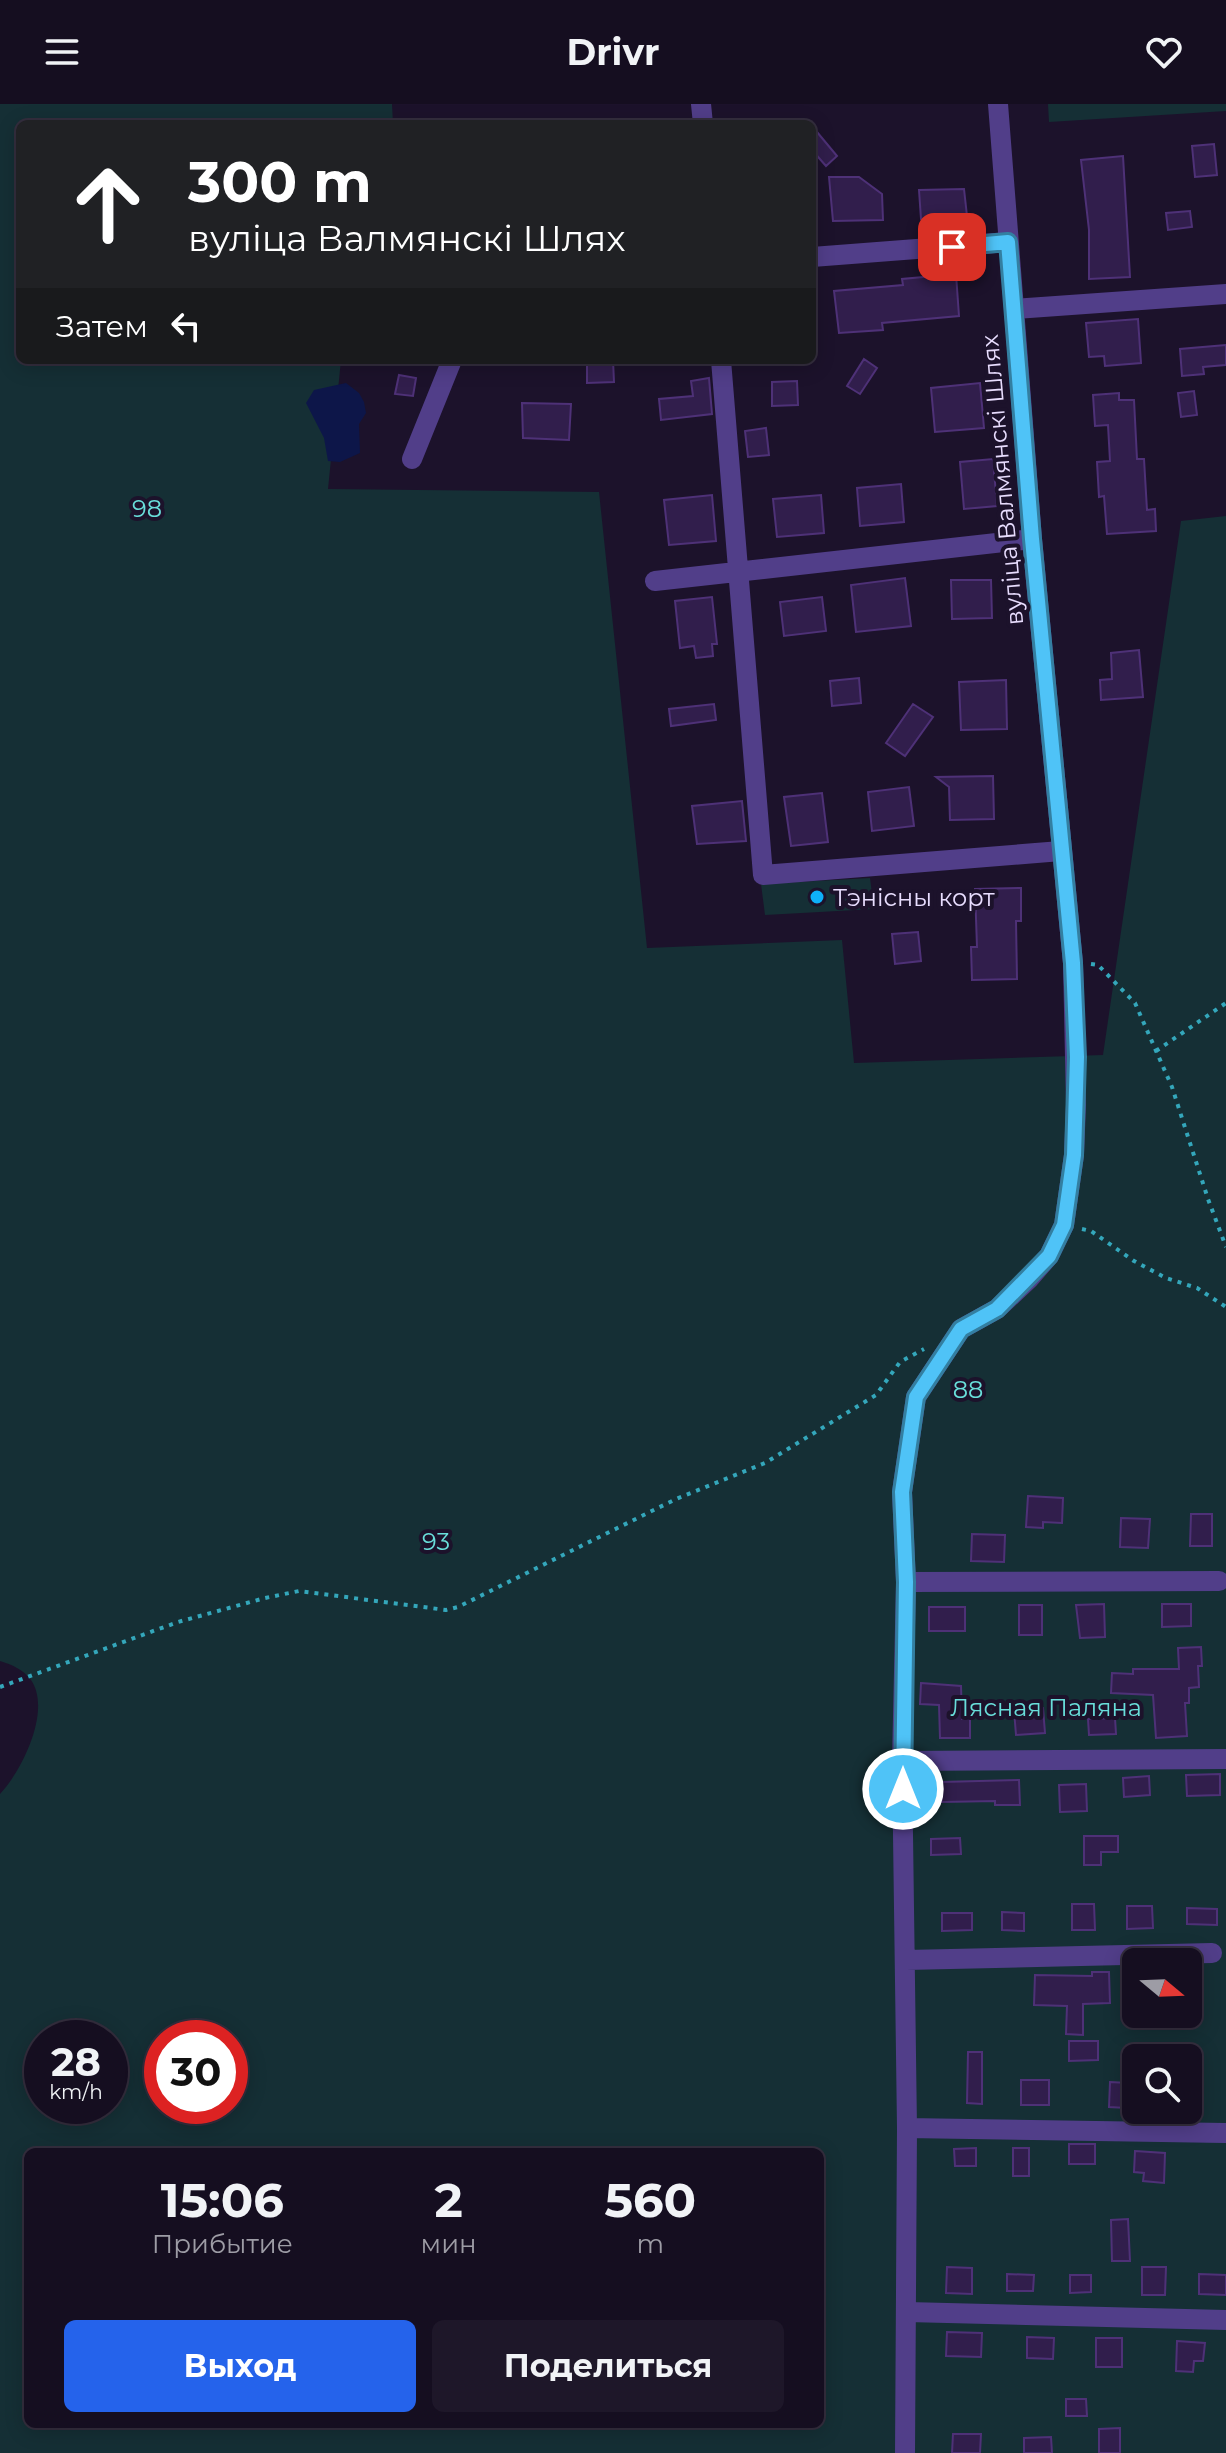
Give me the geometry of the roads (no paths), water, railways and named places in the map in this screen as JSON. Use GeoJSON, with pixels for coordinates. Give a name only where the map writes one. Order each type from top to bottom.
{"type":"FeatureCollection","features":[{"type":"Feature","properties":{"kind":"street","name":"вуліца Валмянскі Шлях"},"geometry":{"type":"LineString","coordinates":[[906,1582],[902,1492],[916,1397],[961,1329],[997,1309],[1049,1256],[1064,1225],[1074,1155],[1073,963],[1032,539],[998,104]]}},
{"type":"Feature","properties":{"kind":"street"},"geometry":{"type":"LineString","coordinates":[[816,257],[1008,242]]}},
{"type":"Feature","properties":{"kind":"street"},"geometry":{"type":"LineString","coordinates":[[1014,309],[1226,294]]}},
{"type":"Feature","properties":{"kind":"street"},"geometry":{"type":"LineString","coordinates":[[412,459],[450,364]]}},
{"type":"Feature","properties":{"kind":"street"},"geometry":{"type":"LineString","coordinates":[[721,364],[763,875],[1061,851]]}},
{"type":"Feature","properties":{"kind":"street"},"geometry":{"type":"LineString","coordinates":[[655,581],[1032,539]]}},
{"type":"Feature","properties":{"kind":"street"},"geometry":{"type":"LineString","coordinates":[[905,2453],[907,2128],[902,1761],[906,1582],[1219,1581]]}},
{"type":"Feature","properties":{"kind":"street"},"geometry":{"type":"LineString","coordinates":[[902,1761],[1225,1759]]}},
{"type":"Feature","properties":{"kind":"street"},"geometry":{"type":"LineString","coordinates":[[906,1960],[1212,1953]]}},
{"type":"Feature","properties":{"kind":"street"},"geometry":{"type":"LineString","coordinates":[[907,2128],[1225,2133]]}},
{"type":"Feature","properties":{"kind":"street"},"geometry":{"type":"LineString","coordinates":[[907,2312],[1226,2320]]}},
{"type":"Feature","properties":{"kind":"place","name":"Тэнісны корт"},"geometry":{"type":"Point","coordinates":[817,897]}},
{"type":"Feature","properties":{"kind":"park label","name":"98"},"geometry":{"type":"Point","coordinates":[147,508]}},
{"type":"Feature","properties":{"kind":"park label","name":"88"},"geometry":{"type":"Point","coordinates":[968,1389]}},
{"type":"Feature","properties":{"kind":"park label","name":"93"},"geometry":{"type":"Point","coordinates":[436,1541]}},
{"type":"Feature","properties":{"kind":"park label","name":"Лясная Паляна"},"geometry":{"type":"Point","coordinates":[1046,1707]}}]}
